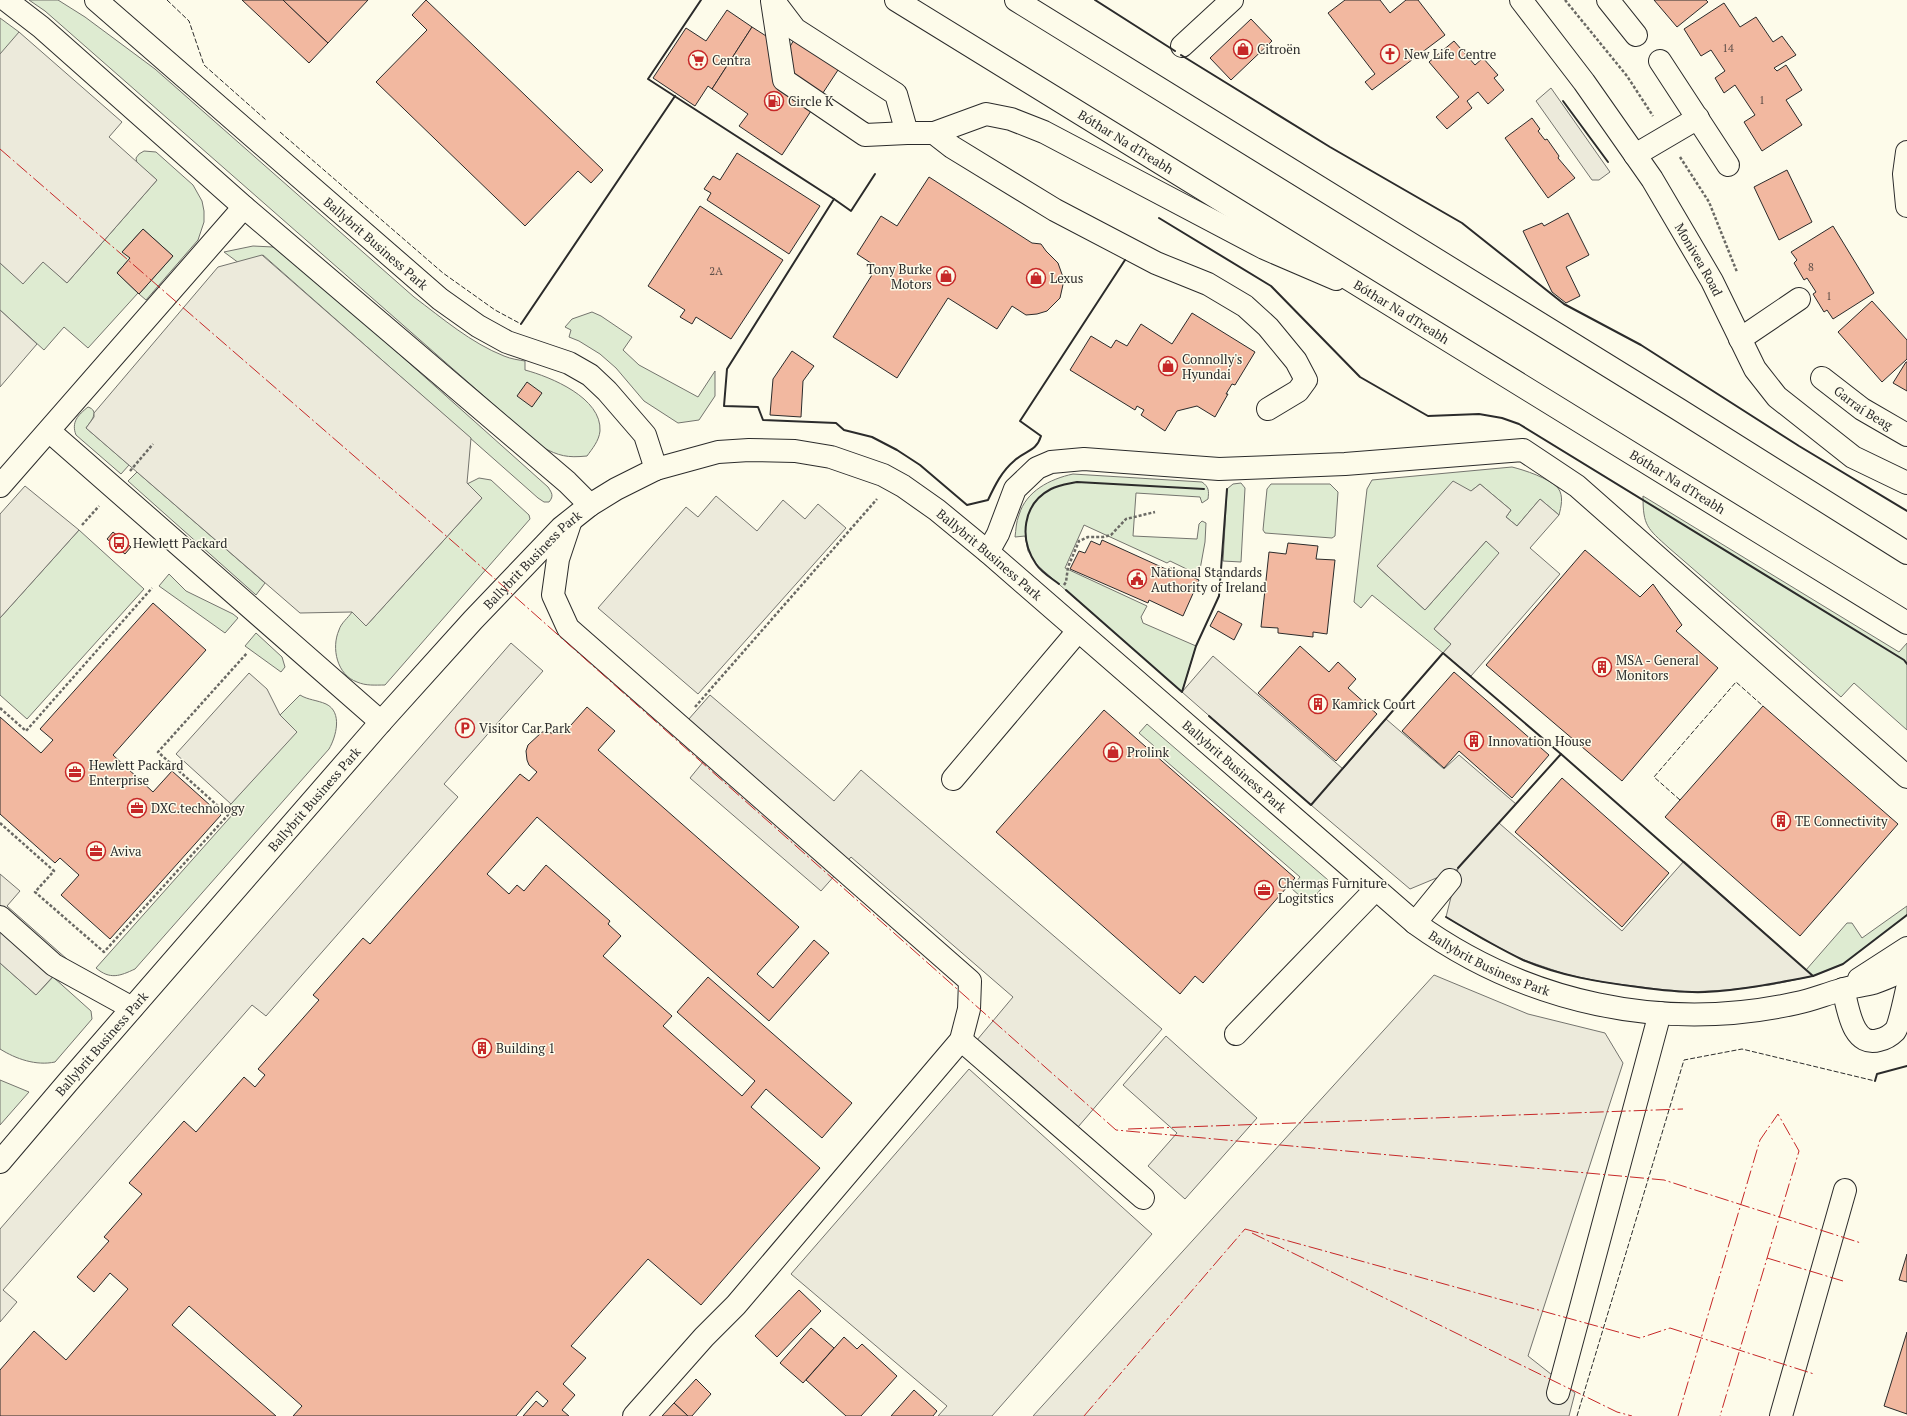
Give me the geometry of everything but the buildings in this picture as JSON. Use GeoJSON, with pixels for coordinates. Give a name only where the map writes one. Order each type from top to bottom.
{"type":"FeatureCollection","features":[{"type":"Feature","properties":{"kind":"main road"},"geometry":{"type":"LineString","coordinates":[[6,0],[40,27],[244,207],[567,482],[590,505]]}},
{"type":"Feature","properties":{"kind":"main road","name":"Ballybrit Business Park"},"geometry":{"type":"LineString","coordinates":[[96,0],[440,299],[478,326],[507,342],[569,362],[590,375],[645,435],[656,469]]}},
{"type":"Feature","properties":{"kind":"main road"},"geometry":{"type":"LineString","coordinates":[[772,0],[795,29],[896,94],[907,133]]}},
{"type":"Feature","properties":{"kind":"main road"},"geometry":{"type":"LineString","coordinates":[[772,0],[784,80],[865,135],[934,133],[986,114],[1011,119],[1044,132],[1264,248],[1384,300]]}},
{"type":"Feature","properties":{"kind":"main road","name":"Bóthar Na dTreabh"},"geometry":{"type":"LineString","coordinates":[[896,0],[1907,623]]}},
{"type":"Feature","properties":{"kind":"main road"},"geometry":{"type":"LineString","coordinates":[[1016,0],[1678,409],[1907,553]]}},
{"type":"Feature","properties":{"kind":"main road"},"geometry":{"type":"LineString","coordinates":[[1182,46],[1232,0]]}},
{"type":"Feature","properties":{"kind":"main road","name":"Monivea Road"},"geometry":{"type":"LineString","coordinates":[[1521,0],[1584,82],[1652,179],[1712,280],[1755,369],[1777,397],[1853,457],[1907,483]]}},
{"type":"Feature","properties":{"kind":"main road"},"geometry":{"type":"LineString","coordinates":[[1608,0],[1636,35]]}},
{"type":"Feature","properties":{"kind":"main road"},"geometry":{"type":"LineString","coordinates":[[1660,61],[1728,165]]}},
{"type":"Feature","properties":{"kind":"main road"},"geometry":{"type":"LineString","coordinates":[[1635,155],[1698,118]]}},
{"type":"Feature","properties":{"kind":"main road"},"geometry":{"type":"LineString","coordinates":[[934,133],[952,147],[1055,210],[1156,263],[1208,284],[1245,306],[1268,327],[1296,361],[1306,380],[1298,391],[1268,409]]}},
{"type":"Feature","properties":{"kind":"main road"},"geometry":{"type":"LineString","coordinates":[[1907,152],[1904,174],[1907,206]]}},
{"type":"Feature","properties":{"kind":"main road"},"geometry":{"type":"LineString","coordinates":[[0,486],[244,207]]}},
{"type":"Feature","properties":{"kind":"main road"},"geometry":{"type":"LineString","coordinates":[[1740,339],[1799,299]]}},
{"type":"Feature","properties":{"kind":"main road","name":"Garraí Beag"},"geometry":{"type":"LineString","coordinates":[[1822,378],[1862,409],[1907,435]]}},
{"type":"Feature","properties":{"kind":"main road"},"geometry":{"type":"LineString","coordinates":[[48,431],[381,722]]}},
{"type":"Feature","properties":{"kind":"main road","name":"Ballybrit Business Park"},"geometry":{"type":"LineString","coordinates":[[0,1162],[381,722],[474,620],[571,520],[590,505],[616,489],[656,469],[718,452],[749,450],[795,451],[831,457],[883,475],[893,480],[937,510],[988,552],[1415,923],[1439,940],[1478,963],[1527,985],[1562,997],[1596,1004],[1660,1013],[1746,1011],[1798,1003],[1842,989],[1873,983],[1907,969]]}},
{"type":"Feature","properties":{"kind":"main road"},"geometry":{"type":"LineString","coordinates":[[988,552],[998,534],[1015,489],[1037,468],[1051,462],[1084,459],[1219,469],[1345,464],[1523,450],[1577,486],[1907,777]]}},
{"type":"Feature","properties":{"kind":"main road"},"geometry":{"type":"LineString","coordinates":[[571,520],[558,559],[553,595],[568,628],[970,981],[969,1009],[961,1040],[736,1305],[704,1337],[634,1416]]}},
{"type":"Feature","properties":{"kind":"main road"},"geometry":{"type":"LineString","coordinates":[[953,779],[1078,631]]}},
{"type":"Feature","properties":{"kind":"main road"},"geometry":{"type":"LineString","coordinates":[[1415,923],[1450,880]]}},
{"type":"Feature","properties":{"kind":"main road"},"geometry":{"type":"LineString","coordinates":[[1236,1034],[1376,889]]}},
{"type":"Feature","properties":{"kind":"main road"},"geometry":{"type":"LineString","coordinates":[[0,917],[54,966],[132,1008]]}},
{"type":"Feature","properties":{"kind":"main road","name":"Ballybrit Business Park"},"geometry":{"type":"LineString","coordinates":[[1842,989],[1907,948]]}},
{"type":"Feature","properties":{"kind":"main road"},"geometry":{"type":"LineString","coordinates":[[1842,989],[1854,1027],[1860,1038],[1873,1042],[1884,1039],[1896,1031],[1907,989]]}},
{"type":"Feature","properties":{"kind":"main road"},"geometry":{"type":"LineString","coordinates":[[1558,1393],[1660,1013]]}},
{"type":"Feature","properties":{"kind":"main road"},"geometry":{"type":"LineString","coordinates":[[961,1040],[1143,1198]]}},
{"type":"Feature","properties":{"kind":"main road"},"geometry":{"type":"LineString","coordinates":[[1781,1416],[1845,1190]]}},
{"type":"Feature","properties":{"kind":"path"},"geometry":{"type":"LineString","coordinates":[[1565,0],[1627,76],[1709,202],[1740,279]]}},
{"type":"Feature","properties":{"kind":"path"},"geometry":{"type":"LineString","coordinates":[[129,473],[154,444]]}},
{"type":"Feature","properties":{"kind":"path"},"geometry":{"type":"LineString","coordinates":[[679,726],[893,480]]}},
{"type":"Feature","properties":{"kind":"path"},"geometry":{"type":"LineString","coordinates":[[82,525],[100,505]]}},
{"type":"Feature","properties":{"kind":"path"},"geometry":{"type":"LineString","coordinates":[[1050,606],[1066,582],[1068,567],[1079,541],[1088,537],[1103,537],[1111,535],[1126,519],[1155,512]]}},
{"type":"Feature","properties":{"kind":"path"},"geometry":{"type":"LineString","coordinates":[[0,708],[26,731],[152,588]]}},
{"type":"Feature","properties":{"kind":"path"},"geometry":{"type":"LineString","coordinates":[[0,822],[54,871],[36,892],[104,952],[228,815],[158,752],[247,653]]}},
{"type":"Feature","properties":{"kind":"green space"},"geometry":{"type":"Polygon","coordinates":[[[29,0],[58,0],[85,17],[155,69],[414,297],[457,330],[492,351],[507,357],[525,361],[525,370],[561,384],[584,399],[593,409],[598,419],[600,431],[597,441],[587,456],[563,456],[542,447],[45,11],[29,0]]]}},
{"type":"Feature","properties":{"kind":"green space"},"geometry":{"type":"Polygon","coordinates":[[[0,18],[19,32],[23,38],[0,54],[0,18]]]}},
{"type":"Feature","properties":{"kind":"green space"},"geometry":{"type":"Polygon","coordinates":[[[144,151],[156,152],[193,185],[202,201],[204,211],[204,222],[198,240],[146,300],[139,294],[173,256],[143,229],[123,251],[130,258],[117,273],[138,293],[88,348],[64,327],[44,350],[0,310],[0,263],[23,283],[43,261],[67,283],[157,180],[137,163],[136,158],[144,151]]]}},
{"type":"Feature","properties":{"kind":"green space"},"geometry":{"type":"Polygon","coordinates":[[[253,246],[273,247],[287,254],[548,487],[552,494],[552,498],[549,502],[544,502],[538,498],[263,255],[243,266],[224,252],[253,246]]]}},
{"type":"Feature","properties":{"kind":"green space"},"geometry":{"type":"Polygon","coordinates":[[[592,312],[601,316],[632,337],[623,350],[639,365],[698,397],[715,371],[715,396],[699,420],[678,423],[644,401],[616,368],[600,354],[579,341],[569,337],[571,330],[565,327],[572,319],[592,312]]]}},
{"type":"Feature","properties":{"kind":"green space"},"geometry":{"type":"Polygon","coordinates":[[[88,407],[92,409],[94,414],[86,428],[129,465],[121,474],[76,435],[74,426],[76,419],[88,407]]]}},
{"type":"Feature","properties":{"kind":"green space"},"geometry":{"type":"Polygon","coordinates":[[[1512,467],[1543,478],[1558,488],[1561,494],[1559,515],[1540,499],[1517,526],[1506,517],[1511,510],[1480,484],[1377,566],[1425,610],[1486,541],[1500,553],[1434,629],[1451,644],[1443,653],[1372,595],[1361,608],[1354,602],[1367,489],[1372,480],[1512,467]]]}},
{"type":"Feature","properties":{"kind":"green space"},"geometry":{"type":"Polygon","coordinates":[[[137,472],[265,583],[256,595],[128,481],[137,472]]]}},
{"type":"Feature","properties":{"kind":"green space"},"geometry":{"type":"Polygon","coordinates":[[[1073,474],[1202,482],[1207,487],[1208,499],[1202,503],[1200,497],[1136,493],[1133,536],[1197,539],[1199,524],[1202,521],[1206,523],[1205,542],[1199,575],[1170,561],[1167,563],[1084,525],[1065,568],[1147,606],[1141,617],[1143,623],[1196,646],[1182,692],[1037,565],[1028,551],[1025,536],[1015,537],[1018,518],[1027,499],[1040,487],[1056,479],[1073,474]]]}},
{"type":"Feature","properties":{"kind":"green space"},"geometry":{"type":"Polygon","coordinates":[[[479,478],[491,480],[529,515],[530,519],[385,685],[364,684],[350,678],[340,667],[336,653],[337,637],[341,625],[352,612],[366,626],[482,498],[467,484],[479,478]]]}},
{"type":"Feature","properties":{"kind":"green space"},"geometry":{"type":"Polygon","coordinates":[[[1241,483],[1245,488],[1241,562],[1223,561],[1227,489],[1233,484],[1241,483]]]}},
{"type":"Feature","properties":{"kind":"green space"},"geometry":{"type":"Polygon","coordinates":[[[1271,484],[1330,484],[1338,492],[1335,536],[1332,538],[1265,533],[1263,530],[1267,489],[1271,484]]]}},
{"type":"Feature","properties":{"kind":"green space"},"geometry":{"type":"Polygon","coordinates":[[[1643,496],[1899,652],[1907,643],[1907,730],[1854,683],[1841,697],[1669,548],[1651,531],[1645,520],[1643,496]]]}},
{"type":"Feature","properties":{"kind":"green space"},"geometry":{"type":"Polygon","coordinates":[[[79,530],[144,589],[27,719],[0,695],[0,618],[79,530]]]}},
{"type":"Feature","properties":{"kind":"green space"},"geometry":{"type":"Polygon","coordinates":[[[169,574],[186,591],[233,614],[238,618],[225,633],[159,586],[169,574]]]}},
{"type":"Feature","properties":{"kind":"green space"},"geometry":{"type":"Polygon","coordinates":[[[256,633],[282,657],[285,667],[281,672],[245,646],[256,633]]]}},
{"type":"Feature","properties":{"kind":"green space"},"geometry":{"type":"Polygon","coordinates":[[[300,695],[326,704],[335,713],[336,732],[329,749],[135,969],[115,976],[101,972],[96,968],[233,814],[227,808],[296,732],[280,715],[300,695]]]}},
{"type":"Feature","properties":{"kind":"green space"},"geometry":{"type":"Polygon","coordinates":[[[1147,724],[1328,880],[1309,904],[1291,888],[1300,877],[1152,749],[1154,746],[1139,733],[1147,724]]]}},
{"type":"Feature","properties":{"kind":"green space"},"geometry":{"type":"Polygon","coordinates":[[[1907,906],[1907,915],[1843,964],[1813,976],[1806,970],[1847,923],[1852,923],[1862,938],[1907,906]]]}},
{"type":"Feature","properties":{"kind":"green space"},"geometry":{"type":"Polygon","coordinates":[[[0,963],[36,995],[53,977],[91,1011],[92,1019],[55,1062],[41,1063],[26,1061],[0,1049],[0,963]]]}},
{"type":"Feature","properties":{"kind":"green space"},"geometry":{"type":"Polygon","coordinates":[[[0,1080],[29,1092],[0,1125],[0,1080]]]}},
{"type":"Feature","properties":{"kind":"shaded area"},"geometry":{"type":"Polygon","coordinates":[[[19,32],[122,122],[109,137],[157,180],[67,283],[43,262],[23,284],[0,263],[0,54],[19,32]]]}},
{"type":"Feature","properties":{"kind":"shaded area"},"geometry":{"type":"Polygon","coordinates":[[[1551,88],[1610,172],[1599,180],[1592,180],[1536,101],[1551,88]]]}},
{"type":"Feature","properties":{"kind":"shaded area"},"geometry":{"type":"Polygon","coordinates":[[[262,255],[471,438],[467,483],[482,498],[366,626],[352,612],[300,613],[86,428],[94,417],[94,413],[218,267],[262,255]]]}},
{"type":"Feature","properties":{"kind":"shaded area"},"geometry":{"type":"Polygon","coordinates":[[[0,310],[37,344],[0,387],[0,310]]]}},
{"type":"Feature","properties":{"kind":"shaded area"},"geometry":{"type":"Polygon","coordinates":[[[1453,481],[1471,491],[1480,484],[1511,510],[1506,517],[1517,526],[1540,499],[1559,515],[1530,548],[1560,574],[1471,676],[1443,653],[1451,644],[1434,629],[1499,553],[1486,541],[1425,610],[1377,566],[1453,481]]]}},
{"type":"Feature","properties":{"kind":"shaded area"},"geometry":{"type":"Polygon","coordinates":[[[25,486],[79,530],[0,618],[0,514],[25,486]]]}},
{"type":"Feature","properties":{"kind":"shaded area"},"geometry":{"type":"Polygon","coordinates":[[[716,496],[757,531],[783,500],[805,519],[818,504],[846,528],[698,694],[598,608],[686,507],[698,517],[716,496]]]}},
{"type":"Feature","properties":{"kind":"shaded area"},"geometry":{"type":"Polygon","coordinates":[[[511,643],[543,671],[444,784],[458,797],[266,1016],[252,1005],[3,1290],[17,1302],[0,1322],[0,1229],[511,643]]]}},
{"type":"Feature","properties":{"kind":"shaded area"},"geometry":{"type":"Polygon","coordinates":[[[1213,656],[1343,769],[1386,719],[1444,769],[1459,755],[1516,804],[1499,823],[1622,931],[1684,861],[1813,976],[1770,985],[1727,990],[1690,992],[1657,989],[1602,982],[1565,974],[1524,960],[1482,939],[1446,917],[1458,869],[1410,889],[1182,692],[1213,656]]]}},
{"type":"Feature","properties":{"kind":"shaded area"},"geometry":{"type":"Polygon","coordinates":[[[249,673],[267,689],[280,715],[297,732],[231,804],[176,754],[249,673]]]}},
{"type":"Feature","properties":{"kind":"shaded area"},"geometry":{"type":"Polygon","coordinates":[[[710,695],[834,801],[861,770],[1162,1029],[1078,1127],[977,1040],[1013,997],[851,857],[821,891],[690,778],[717,745],[688,720],[710,695]]]}},
{"type":"Feature","properties":{"kind":"shaded area"},"geometry":{"type":"Polygon","coordinates":[[[0,874],[20,891],[7,906],[68,960],[36,995],[0,963],[0,874]]]}},
{"type":"Feature","properties":{"kind":"shaded area"},"geometry":{"type":"Polygon","coordinates":[[[1434,975],[1528,1014],[1605,1033],[1623,1063],[1528,1356],[1575,1393],[1569,1416],[1033,1416],[1434,975]]]}},
{"type":"Feature","properties":{"kind":"shaded area"},"geometry":{"type":"Polygon","coordinates":[[[1166,1036],[1257,1118],[1185,1199],[1148,1166],[1177,1133],[1123,1085],[1166,1036]]]}},
{"type":"Feature","properties":{"kind":"shaded area"},"geometry":{"type":"Polygon","coordinates":[[[969,1069],[1152,1234],[992,1416],[938,1416],[947,1406],[791,1274],[969,1069]]]}},
{"type":"Feature","properties":{"kind":"fence"},"geometry":{"type":"LineString","coordinates":[[167,0],[189,21],[204,65],[266,120]]}},
{"type":"Feature","properties":{"kind":"fence"},"geometry":{"type":"LineString","coordinates":[[280,132],[443,273],[495,310],[521,324]]}},
{"type":"Feature","properties":{"kind":"fence"},"geometry":{"type":"LineString","coordinates":[[1680,800],[1654,777],[1736,682],[1763,706]]}},
{"type":"Feature","properties":{"kind":"fence"},"geometry":{"type":"LineString","coordinates":[[1577,1416],[1684,1060],[1742,1049],[1875,1081]]}},
{"type":"Feature","properties":{"kind":"wall"},"geometry":{"type":"LineString","coordinates":[[701,0],[648,79],[834,199],[727,369],[724,406],[758,407],[763,420],[836,423],[844,430],[872,437],[897,450],[920,465],[967,505],[988,500],[1006,469],[1018,457],[1033,448],[1039,441],[1041,436],[1020,421],[1125,260]]}},
{"type":"Feature","properties":{"kind":"wall"},"geometry":{"type":"LineString","coordinates":[[1095,0],[1175,51]]}},
{"type":"Feature","properties":{"kind":"wall"},"geometry":{"type":"LineString","coordinates":[[1181,55],[1330,147],[1462,223],[1564,304],[1641,345],[1799,446],[1907,511]]}},
{"type":"Feature","properties":{"kind":"wall"},"geometry":{"type":"LineString","coordinates":[[521,324],[675,96]]}},
{"type":"Feature","properties":{"kind":"wall"},"geometry":{"type":"LineString","coordinates":[[1563,101],[1608,162]]}},
{"type":"Feature","properties":{"kind":"wall"},"geometry":{"type":"LineString","coordinates":[[834,199],[851,211],[875,174]]}},
{"type":"Feature","properties":{"kind":"wall"},"geometry":{"type":"LineString","coordinates":[[1159,218],[1271,286],[1360,377],[1428,416],[1479,414],[1502,418],[1519,424],[1904,660],[1907,664]]}},
{"type":"Feature","properties":{"kind":"wall"},"geometry":{"type":"LineString","coordinates":[[1059,584],[1043,572],[1036,564],[1027,544],[1026,533],[1026,523],[1034,504],[1041,496],[1051,489],[1077,482],[1204,489]]}},
{"type":"Feature","properties":{"kind":"wall"},"geometry":{"type":"LineString","coordinates":[[1066,590],[1182,692],[1196,646],[1219,596],[1227,489]]}},
{"type":"Feature","properties":{"kind":"wall"},"geometry":{"type":"LineString","coordinates":[[1209,716],[1311,805],[1443,653],[1561,754],[1458,868]]}},
{"type":"Feature","properties":{"kind":"wall"},"geometry":{"type":"LineString","coordinates":[[1446,917],[1493,945],[1537,966],[1580,978],[1609,983],[1672,991],[1705,992],[1746,988],[1813,976],[1561,754]]}},
{"type":"Feature","properties":{"kind":"wall"},"geometry":{"type":"LineString","coordinates":[[1813,976],[1843,964],[1907,915]]}},
{"type":"Feature","properties":{"kind":"wall"},"geometry":{"type":"LineString","coordinates":[[1875,1081],[1877,1074],[1907,1066]]}},
{"type":"Feature","properties":{"kind":"power"},"geometry":{"type":"LineString","coordinates":[[0,149],[459,547],[1116,1130],[1664,1180],[1861,1243]]}},
{"type":"Feature","properties":{"kind":"power"},"geometry":{"type":"LineString","coordinates":[[1128,1129],[1683,1109]]}},
{"type":"Feature","properties":{"kind":"power"},"geometry":{"type":"LineString","coordinates":[[1678,1416],[1760,1140],[1778,1114],[1799,1151],[1720,1416]]}},
{"type":"Feature","properties":{"kind":"power"},"geometry":{"type":"LineString","coordinates":[[1245,1229],[1640,1338],[1670,1328],[1814,1374]]}},
{"type":"Feature","properties":{"kind":"power"},"geometry":{"type":"LineString","coordinates":[[1084,1416],[1245,1229]]}},
{"type":"Feature","properties":{"kind":"power"},"geometry":{"type":"LineString","coordinates":[[1252,1233],[1617,1412],[1632,1416]]}},
{"type":"Feature","properties":{"kind":"power"},"geometry":{"type":"LineString","coordinates":[[1767,1258],[1843,1281]]}},
{"type":"Feature","properties":{"kind":"place","name":"Citroën"},"geometry":{"type":"Point","coordinates":[1243,49]}},
{"type":"Feature","properties":{"kind":"place","name":"New Life Centre"},"geometry":{"type":"Point","coordinates":[1390,54]}},
{"type":"Feature","properties":{"kind":"place","name":"Centra"},"geometry":{"type":"Point","coordinates":[698,60]}},
{"type":"Feature","properties":{"kind":"place","name":"Circle K"},"geometry":{"type":"Point","coordinates":[774,101]}},
{"type":"Feature","properties":{"kind":"place","name":"Tony Burke Motors"},"geometry":{"type":"Point","coordinates":[946,276]}},
{"type":"Feature","properties":{"kind":"place","name":"Lexus"},"geometry":{"type":"Point","coordinates":[1036,278]}},
{"type":"Feature","properties":{"kind":"place","name":"Connolly's Hyundai"},"geometry":{"type":"Point","coordinates":[1168,366]}},
{"type":"Feature","properties":{"kind":"place","name":"Hewlett Packard"},"geometry":{"type":"Point","coordinates":[119,543]}},
{"type":"Feature","properties":{"kind":"place","name":"National Standards Authority of Ireland"},"geometry":{"type":"Point","coordinates":[1137,579]}},
{"type":"Feature","properties":{"kind":"place","name":"MSA - General Monitors"},"geometry":{"type":"Point","coordinates":[1602,667]}},
{"type":"Feature","properties":{"kind":"place","name":"Kamrick Court"},"geometry":{"type":"Point","coordinates":[1318,704]}},
{"type":"Feature","properties":{"kind":"place","name":"Visitor Car Park"},"geometry":{"type":"Point","coordinates":[465,728]}},
{"type":"Feature","properties":{"kind":"place","name":"Innovation House"},"geometry":{"type":"Point","coordinates":[1474,741]}},
{"type":"Feature","properties":{"kind":"place","name":"Prolink"},"geometry":{"type":"Point","coordinates":[1113,752]}},
{"type":"Feature","properties":{"kind":"place","name":"Hewlett Packard Enterprise"},"geometry":{"type":"Point","coordinates":[75,772]}},
{"type":"Feature","properties":{"kind":"place","name":"DXC.technology"},"geometry":{"type":"Point","coordinates":[137,808]}},
{"type":"Feature","properties":{"kind":"place","name":"TE Connectivity"},"geometry":{"type":"Point","coordinates":[1781,821]}},
{"type":"Feature","properties":{"kind":"place","name":"Aviva"},"geometry":{"type":"Point","coordinates":[96,851]}},
{"type":"Feature","properties":{"kind":"place","name":"Chermas Furniture Logitstics"},"geometry":{"type":"Point","coordinates":[1264,890]}},
{"type":"Feature","properties":{"kind":"place","name":"Building 1"},"geometry":{"type":"Point","coordinates":[482,1048]}}]}
